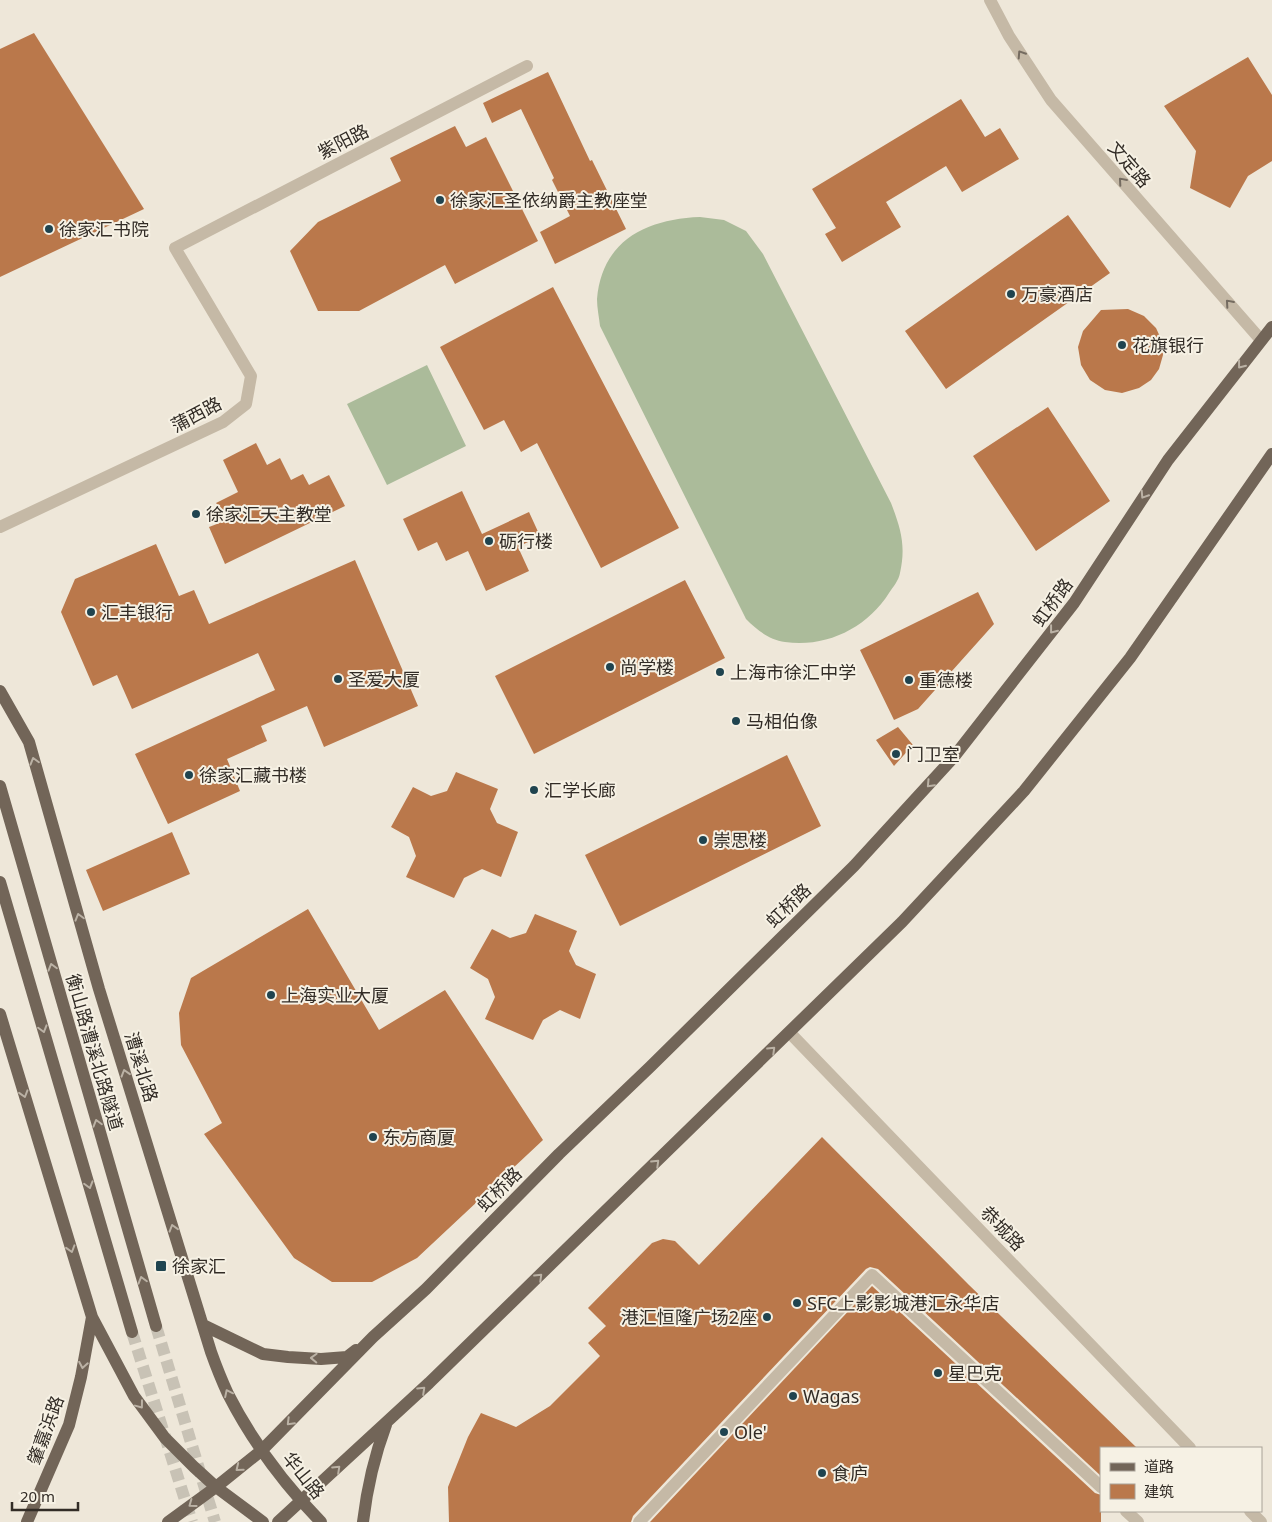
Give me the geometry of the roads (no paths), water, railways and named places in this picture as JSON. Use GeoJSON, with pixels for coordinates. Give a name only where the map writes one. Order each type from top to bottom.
{"type":"FeatureCollection","features":[{"type":"Feature","properties":{"kind":"main road","name":"虹桥路"},"geometry":{"type":"LineString","coordinates":[[262,1450],[373,1337],[426,1289],[559,1154],[854,866],[954,758],[1074,603],[1168,460],[1272,327]]}},
{"type":"Feature","properties":{"kind":"main road"},"geometry":{"type":"LineString","coordinates":[[278,1522],[429,1384],[790,1033],[902,922],[1024,791],[1130,658],[1272,454]]}},
{"type":"Feature","properties":{"kind":"main road","name":"漕溪北路"},"geometry":{"type":"LineString","coordinates":[[0,690],[29,742],[99,989],[210,1352],[228,1394],[262,1450]]}},
{"type":"Feature","properties":{"kind":"main road","name":"衡山路漕溪北路隧道"},"geometry":{"type":"LineString","coordinates":[[0,786],[156,1326]]}},
{"type":"Feature","properties":{"kind":"main road"},"geometry":{"type":"LineString","coordinates":[[0,882],[132,1332]]}},
{"type":"Feature","properties":{"kind":"main road"},"geometry":{"type":"LineString","coordinates":[[0,1014],[92,1317],[134,1396],[165,1438],[216,1487],[263,1522]]}},
{"type":"Feature","properties":{"kind":"main road","name":"肇嘉浜路"},"geometry":{"type":"LineString","coordinates":[[27,1522],[69,1425],[81,1378],[92,1317]]}},
{"type":"Feature","properties":{"kind":"main road"},"geometry":{"type":"LineString","coordinates":[[203,1325],[263,1354],[288,1357],[347,1357],[373,1337]]}},
{"type":"Feature","properties":{"kind":"main road"},"geometry":{"type":"LineString","coordinates":[[363,1522],[374,1456],[386,1423]]}},
{"type":"Feature","properties":{"kind":"main road"},"geometry":{"type":"LineString","coordinates":[[168,1522],[262,1450]]}},
{"type":"Feature","properties":{"kind":"main road","name":"华山路"},"geometry":{"type":"LineString","coordinates":[[262,1450],[301,1502],[321,1522]]}},
{"type":"Feature","properties":{"kind":"street","name":"文定路"},"geometry":{"type":"LineString","coordinates":[[990,0],[1009,36],[1051,100],[1261,340]]}},
{"type":"Feature","properties":{"kind":"street","name":"紫阳路"},"geometry":{"type":"LineString","coordinates":[[175,248],[526,66]]}},
{"type":"Feature","properties":{"kind":"street","name":"蒲西路"},"geometry":{"type":"LineString","coordinates":[[0,527],[223,422],[246,404],[251,376],[175,248]]}},
{"type":"Feature","properties":{"kind":"street","name":"恭城路"},"geometry":{"type":"LineString","coordinates":[[790,1033],[1189,1447]]}},
{"type":"Feature","properties":{"kind":"street"},"geometry":{"type":"LineString","coordinates":[[639,1522],[872,1275],[1100,1486]]}},
{"type":"Feature","properties":{"kind":"street"},"geometry":{"type":"LineString","coordinates":[[1127,1512],[1138,1522]]}},
{"type":"Feature","properties":{"kind":"street"},"geometry":{"type":"LineString","coordinates":[[1251,1512],[1261,1522]]}},
{"type":"Feature","properties":{"kind":"tunnel"},"geometry":{"type":"LineString","coordinates":[[156,1326],[215,1522]]}},
{"type":"Feature","properties":{"kind":"tunnel"},"geometry":{"type":"LineString","coordinates":[[132,1332],[192,1522]]}},
{"type":"Feature","properties":{"kind":"place","name":"徐家汇圣依纳爵主教座堂"},"geometry":{"type":"Point","coordinates":[440,200]}},
{"type":"Feature","properties":{"kind":"place","name":"徐家汇书院"},"geometry":{"type":"Point","coordinates":[49,229]}},
{"type":"Feature","properties":{"kind":"place","name":"万豪酒店"},"geometry":{"type":"Point","coordinates":[1011,294]}},
{"type":"Feature","properties":{"kind":"place","name":"花旗银行"},"geometry":{"type":"Point","coordinates":[1122,345]}},
{"type":"Feature","properties":{"kind":"place","name":"徐家汇天主教堂"},"geometry":{"type":"Point","coordinates":[196,514]}},
{"type":"Feature","properties":{"kind":"place","name":"砺行楼"},"geometry":{"type":"Point","coordinates":[489,541]}},
{"type":"Feature","properties":{"kind":"place","name":"汇丰银行"},"geometry":{"type":"Point","coordinates":[91,612]}},
{"type":"Feature","properties":{"kind":"place","name":"尚学楼"},"geometry":{"type":"Point","coordinates":[610,667]}},
{"type":"Feature","properties":{"kind":"place","name":"上海市徐汇中学"},"geometry":{"type":"Point","coordinates":[720,672]}},
{"type":"Feature","properties":{"kind":"place","name":"圣爱大厦"},"geometry":{"type":"Point","coordinates":[338,679]}},
{"type":"Feature","properties":{"kind":"place","name":"重德楼"},"geometry":{"type":"Point","coordinates":[909,680]}},
{"type":"Feature","properties":{"kind":"place","name":"马相伯像"},"geometry":{"type":"Point","coordinates":[736,721]}},
{"type":"Feature","properties":{"kind":"place","name":"门卫室"},"geometry":{"type":"Point","coordinates":[896,754]}},
{"type":"Feature","properties":{"kind":"place","name":"徐家汇藏书楼"},"geometry":{"type":"Point","coordinates":[189,775]}},
{"type":"Feature","properties":{"kind":"place","name":"汇学长廊"},"geometry":{"type":"Point","coordinates":[534,790]}},
{"type":"Feature","properties":{"kind":"place","name":"崇思楼"},"geometry":{"type":"Point","coordinates":[703,840]}},
{"type":"Feature","properties":{"kind":"place","name":"上海实业大厦"},"geometry":{"type":"Point","coordinates":[271,995]}},
{"type":"Feature","properties":{"kind":"place","name":"东方商厦"},"geometry":{"type":"Point","coordinates":[373,1137]}},
{"type":"Feature","properties":{"kind":"place","name":"徐家汇"},"geometry":{"type":"Point","coordinates":[161,1266]}},
{"type":"Feature","properties":{"kind":"place","name":"SFC上影影城港汇永华店"},"geometry":{"type":"Point","coordinates":[797,1303]}},
{"type":"Feature","properties":{"kind":"place","name":"港汇恒隆广场2座"},"geometry":{"type":"Point","coordinates":[767,1317]}},
{"type":"Feature","properties":{"kind":"place","name":"星巴克"},"geometry":{"type":"Point","coordinates":[938,1373]}},
{"type":"Feature","properties":{"kind":"place","name":"Wagas"},"geometry":{"type":"Point","coordinates":[793,1396]}},
{"type":"Feature","properties":{"kind":"place","name":"Ole'"},"geometry":{"type":"Point","coordinates":[724,1432]}},
{"type":"Feature","properties":{"kind":"place","name":"食庐"},"geometry":{"type":"Point","coordinates":[822,1473]}}]}
